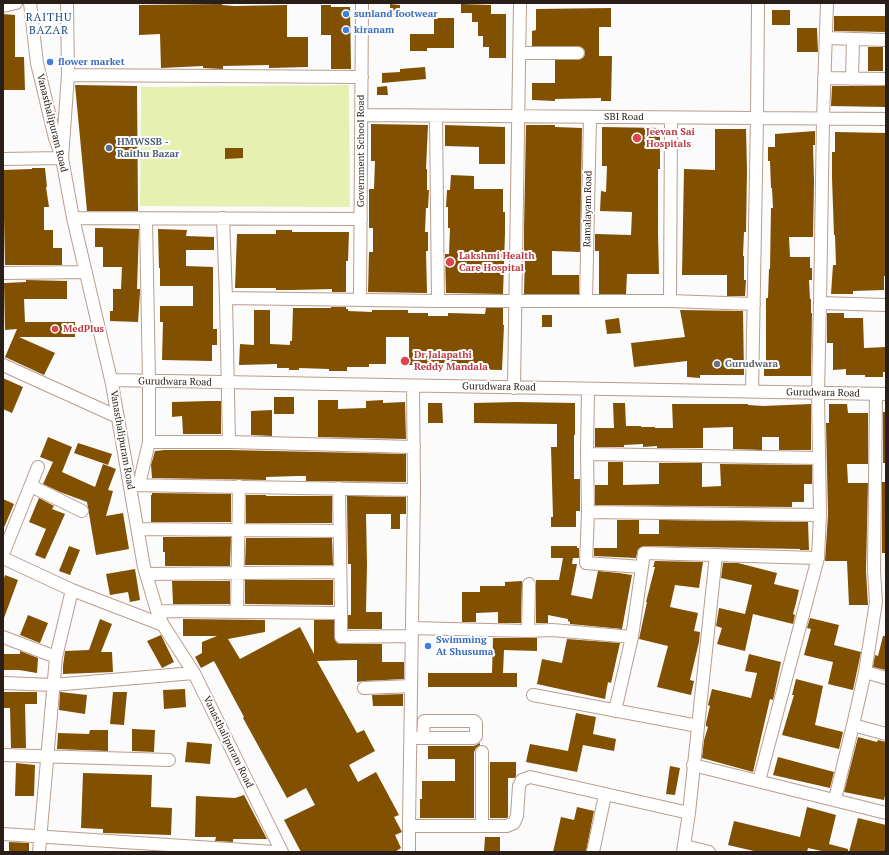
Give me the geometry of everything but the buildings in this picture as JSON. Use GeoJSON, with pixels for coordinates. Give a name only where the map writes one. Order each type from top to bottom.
{"type":"FeatureCollection","features":[{"type":"Feature","properties":{"kind":"street"},"geometry":{"type":"LineString","coordinates":[[3,6],[16,3]]}},
{"type":"Feature","properties":{"kind":"street","name":"Vanasthalipuram Road"},"geometry":{"type":"LineString","coordinates":[[30,3],[37,63],[55,138],[62,158],[73,218],[135,485],[138,529],[147,574],[157,611],[163,625],[194,674],[282,852]]}},
{"type":"Feature","properties":{"kind":"street"},"geometry":{"type":"LineString","coordinates":[[3,159],[62,158],[68,75],[67,3]]}},
{"type":"Feature","properties":{"kind":"street","name":"Government School Road"},"geometry":{"type":"LineString","coordinates":[[360,300],[362,3]]}},
{"type":"Feature","properties":{"kind":"street"},"geometry":{"type":"LineString","coordinates":[[514,388],[520,3]]}},
{"type":"Feature","properties":{"kind":"street"},"geometry":{"type":"LineString","coordinates":[[752,392],[758,3]]}},
{"type":"Feature","properties":{"kind":"street"},"geometry":{"type":"LineString","coordinates":[[759,780],[818,558],[820,515],[818,393],[823,119],[827,3]]}},
{"type":"Feature","properties":{"kind":"street"},"geometry":{"type":"LineString","coordinates":[[826,38],[886,40]]}},
{"type":"Feature","properties":{"kind":"street"},"geometry":{"type":"LineString","coordinates":[[852,79],[853,39]]}},
{"type":"Feature","properties":{"kind":"street"},"geometry":{"type":"LineString","coordinates":[[519,53],[578,53]]}},
{"type":"Feature","properties":{"kind":"street"},"geometry":{"type":"LineString","coordinates":[[68,75],[362,77]]}},
{"type":"Feature","properties":{"kind":"street"},"geometry":{"type":"LineString","coordinates":[[824,78],[886,79]]}},
{"type":"Feature","properties":{"kind":"street","name":"SBI Road"},"geometry":{"type":"LineString","coordinates":[[362,115],[886,119]]}},
{"type":"Feature","properties":{"kind":"street"},"geometry":{"type":"LineString","coordinates":[[436,116],[438,301]]}},
{"type":"Feature","properties":{"kind":"street","name":"Ramalayam Road"},"geometry":{"type":"LineString","coordinates":[[586,301],[590,117]]}},
{"type":"Feature","properties":{"kind":"street"},"geometry":{"type":"LineString","coordinates":[[670,300],[671,118]]}},
{"type":"Feature","properties":{"kind":"street"},"geometry":{"type":"LineString","coordinates":[[73,218],[361,219]]}},
{"type":"Feature","properties":{"kind":"street"},"geometry":{"type":"LineString","coordinates":[[223,218],[229,442]]}},
{"type":"Feature","properties":{"kind":"street"},"geometry":{"type":"LineString","coordinates":[[146,219],[149,442],[135,485],[414,490]]}},
{"type":"Feature","properties":{"kind":"street"},"geometry":{"type":"LineString","coordinates":[[3,273],[86,272]]}},
{"type":"Feature","properties":{"kind":"street"},"geometry":{"type":"LineString","coordinates":[[226,298],[438,301],[670,300],[754,304]]}},
{"type":"Feature","properties":{"kind":"street"},"geometry":{"type":"LineString","coordinates":[[820,304],[886,306]]}},
{"type":"Feature","properties":{"kind":"street"},"geometry":{"type":"LineString","coordinates":[[3,365],[118,417]]}},
{"type":"Feature","properties":{"kind":"street","name":"Gurudwara Road"},"geometry":{"type":"LineString","coordinates":[[111,380],[881,394]]}},
{"type":"Feature","properties":{"kind":"street"},"geometry":{"type":"LineString","coordinates":[[409,852],[408,826],[411,738],[414,386]]}},
{"type":"Feature","properties":{"kind":"street"},"geometry":{"type":"LineString","coordinates":[[588,389],[586,454],[588,512],[586,563],[642,567]]}},
{"type":"Feature","properties":{"kind":"street"},"geometry":{"type":"LineString","coordinates":[[835,799],[881,603],[881,394]]}},
{"type":"Feature","properties":{"kind":"street"},"geometry":{"type":"LineString","coordinates":[[149,442],[229,442],[414,447]]}},
{"type":"Feature","properties":{"kind":"street"},"geometry":{"type":"LineString","coordinates":[[586,454],[819,458]]}},
{"type":"Feature","properties":{"kind":"street"},"geometry":{"type":"LineString","coordinates":[[3,554],[38,467]]}},
{"type":"Feature","properties":{"kind":"street"},"geometry":{"type":"LineString","coordinates":[[31,486],[82,510]]}},
{"type":"Feature","properties":{"kind":"street"},"geometry":{"type":"LineString","coordinates":[[236,612],[239,486]]}},
{"type":"Feature","properties":{"kind":"street"},"geometry":{"type":"LineString","coordinates":[[339,488],[341,637],[412,632],[552,630],[632,637]]}},
{"type":"Feature","properties":{"kind":"street"},"geometry":{"type":"LineString","coordinates":[[588,512],[820,515]]}},
{"type":"Feature","properties":{"kind":"street"},"geometry":{"type":"LineString","coordinates":[[138,529],[339,531]]}},
{"type":"Feature","properties":{"kind":"street"},"geometry":{"type":"LineString","coordinates":[[615,710],[632,637],[644,553],[818,558]]}},
{"type":"Feature","properties":{"kind":"street"},"geometry":{"type":"LineString","coordinates":[[709,852],[684,849],[716,555]]}},
{"type":"Feature","properties":{"kind":"street"},"geometry":{"type":"LineString","coordinates":[[3,558],[72,590],[163,625]]}},
{"type":"Feature","properties":{"kind":"street"},"geometry":{"type":"LineString","coordinates":[[147,574],[340,572]]}},
{"type":"Feature","properties":{"kind":"street"},"geometry":{"type":"LineString","coordinates":[[528,631],[529,584]]}},
{"type":"Feature","properties":{"kind":"street"},"geometry":{"type":"LineString","coordinates":[[39,852],[56,657],[72,590]]}},
{"type":"Feature","properties":{"kind":"street"},"geometry":{"type":"LineString","coordinates":[[157,611],[341,612]]}},
{"type":"Feature","properties":{"kind":"street"},"geometry":{"type":"LineString","coordinates":[[3,637],[56,657]]}},
{"type":"Feature","properties":{"kind":"street"},"geometry":{"type":"LineString","coordinates":[[865,672],[886,678]]}},
{"type":"Feature","properties":{"kind":"street"},"geometry":{"type":"LineString","coordinates":[[3,683],[54,685],[194,674]]}},
{"type":"Feature","properties":{"kind":"street"},"geometry":{"type":"LineString","coordinates":[[364,688],[411,686]]}},
{"type":"Feature","properties":{"kind":"street"},"geometry":{"type":"LineString","coordinates":[[533,695],[698,726]]}},
{"type":"Feature","properties":{"kind":"street"},"geometry":{"type":"LineString","coordinates":[[853,725],[886,734]]}},
{"type":"Feature","properties":{"kind":"street"},"geometry":{"type":"LineString","coordinates":[[411,738],[423,738]]}},
{"type":"Feature","properties":{"kind":"street"},"geometry":{"type":"LineString","coordinates":[[482,752],[482,826]]}},
{"type":"Feature","properties":{"kind":"street"},"geometry":{"type":"LineString","coordinates":[[3,755],[169,760]]}},
{"type":"Feature","properties":{"kind":"street"},"geometry":{"type":"LineString","coordinates":[[693,765],[759,780],[886,813]]}},
{"type":"Feature","properties":{"kind":"street"},"geometry":{"type":"LineString","coordinates":[[408,826],[507,826],[514,823],[517,816],[518,786],[522,780],[530,777],[689,813]]}},
{"type":"Feature","properties":{"kind":"street"},"geometry":{"type":"LineString","coordinates":[[593,852],[605,795]]}},
{"type":"Feature","properties":{"kind":"street"},"geometry":{"type":"LineString","coordinates":[[3,834],[240,851],[274,852]]}},
{"type":"Feature","properties":{"kind":"green space"},"geometry":{"type":"Polygon","coordinates":[[[349,85],[350,207],[140,206],[141,87],[349,85]]]}},
{"type":"Feature","properties":{"kind":"place","name":"sunland footwear"},"geometry":{"type":"Point","coordinates":[346,14]}},
{"type":"Feature","properties":{"kind":"place","name":"kiranam"},"geometry":{"type":"Point","coordinates":[346,30]}},
{"type":"Feature","properties":{"kind":"place","name":"flower market"},"geometry":{"type":"Point","coordinates":[50,62]}},
{"type":"Feature","properties":{"kind":"place","name":"Jeevan Sai Hospitals"},"geometry":{"type":"Point","coordinates":[637,138]}},
{"type":"Feature","properties":{"kind":"place","name":"HMWSSB - Raithu Bazar"},"geometry":{"type":"Point","coordinates":[109,148]}},
{"type":"Feature","properties":{"kind":"place","name":"Lakshmi Health Care Hospital"},"geometry":{"type":"Point","coordinates":[450,262]}},
{"type":"Feature","properties":{"kind":"place","name":"MedPlus"},"geometry":{"type":"Point","coordinates":[55,329]}},
{"type":"Feature","properties":{"kind":"place","name":"Dr Jalapathi Reddy Mandala"},"geometry":{"type":"Point","coordinates":[405,361]}},
{"type":"Feature","properties":{"kind":"place","name":"Gurudwara"},"geometry":{"type":"Point","coordinates":[717,364]}},
{"type":"Feature","properties":{"kind":"place","name":"Swimming At Shusuma"},"geometry":{"type":"Point","coordinates":[428,646]}},
{"type":"Feature","properties":{"kind":"district","name":"RAITHU BAZAR"},"geometry":{"type":"Point","coordinates":[49,24]}}]}
